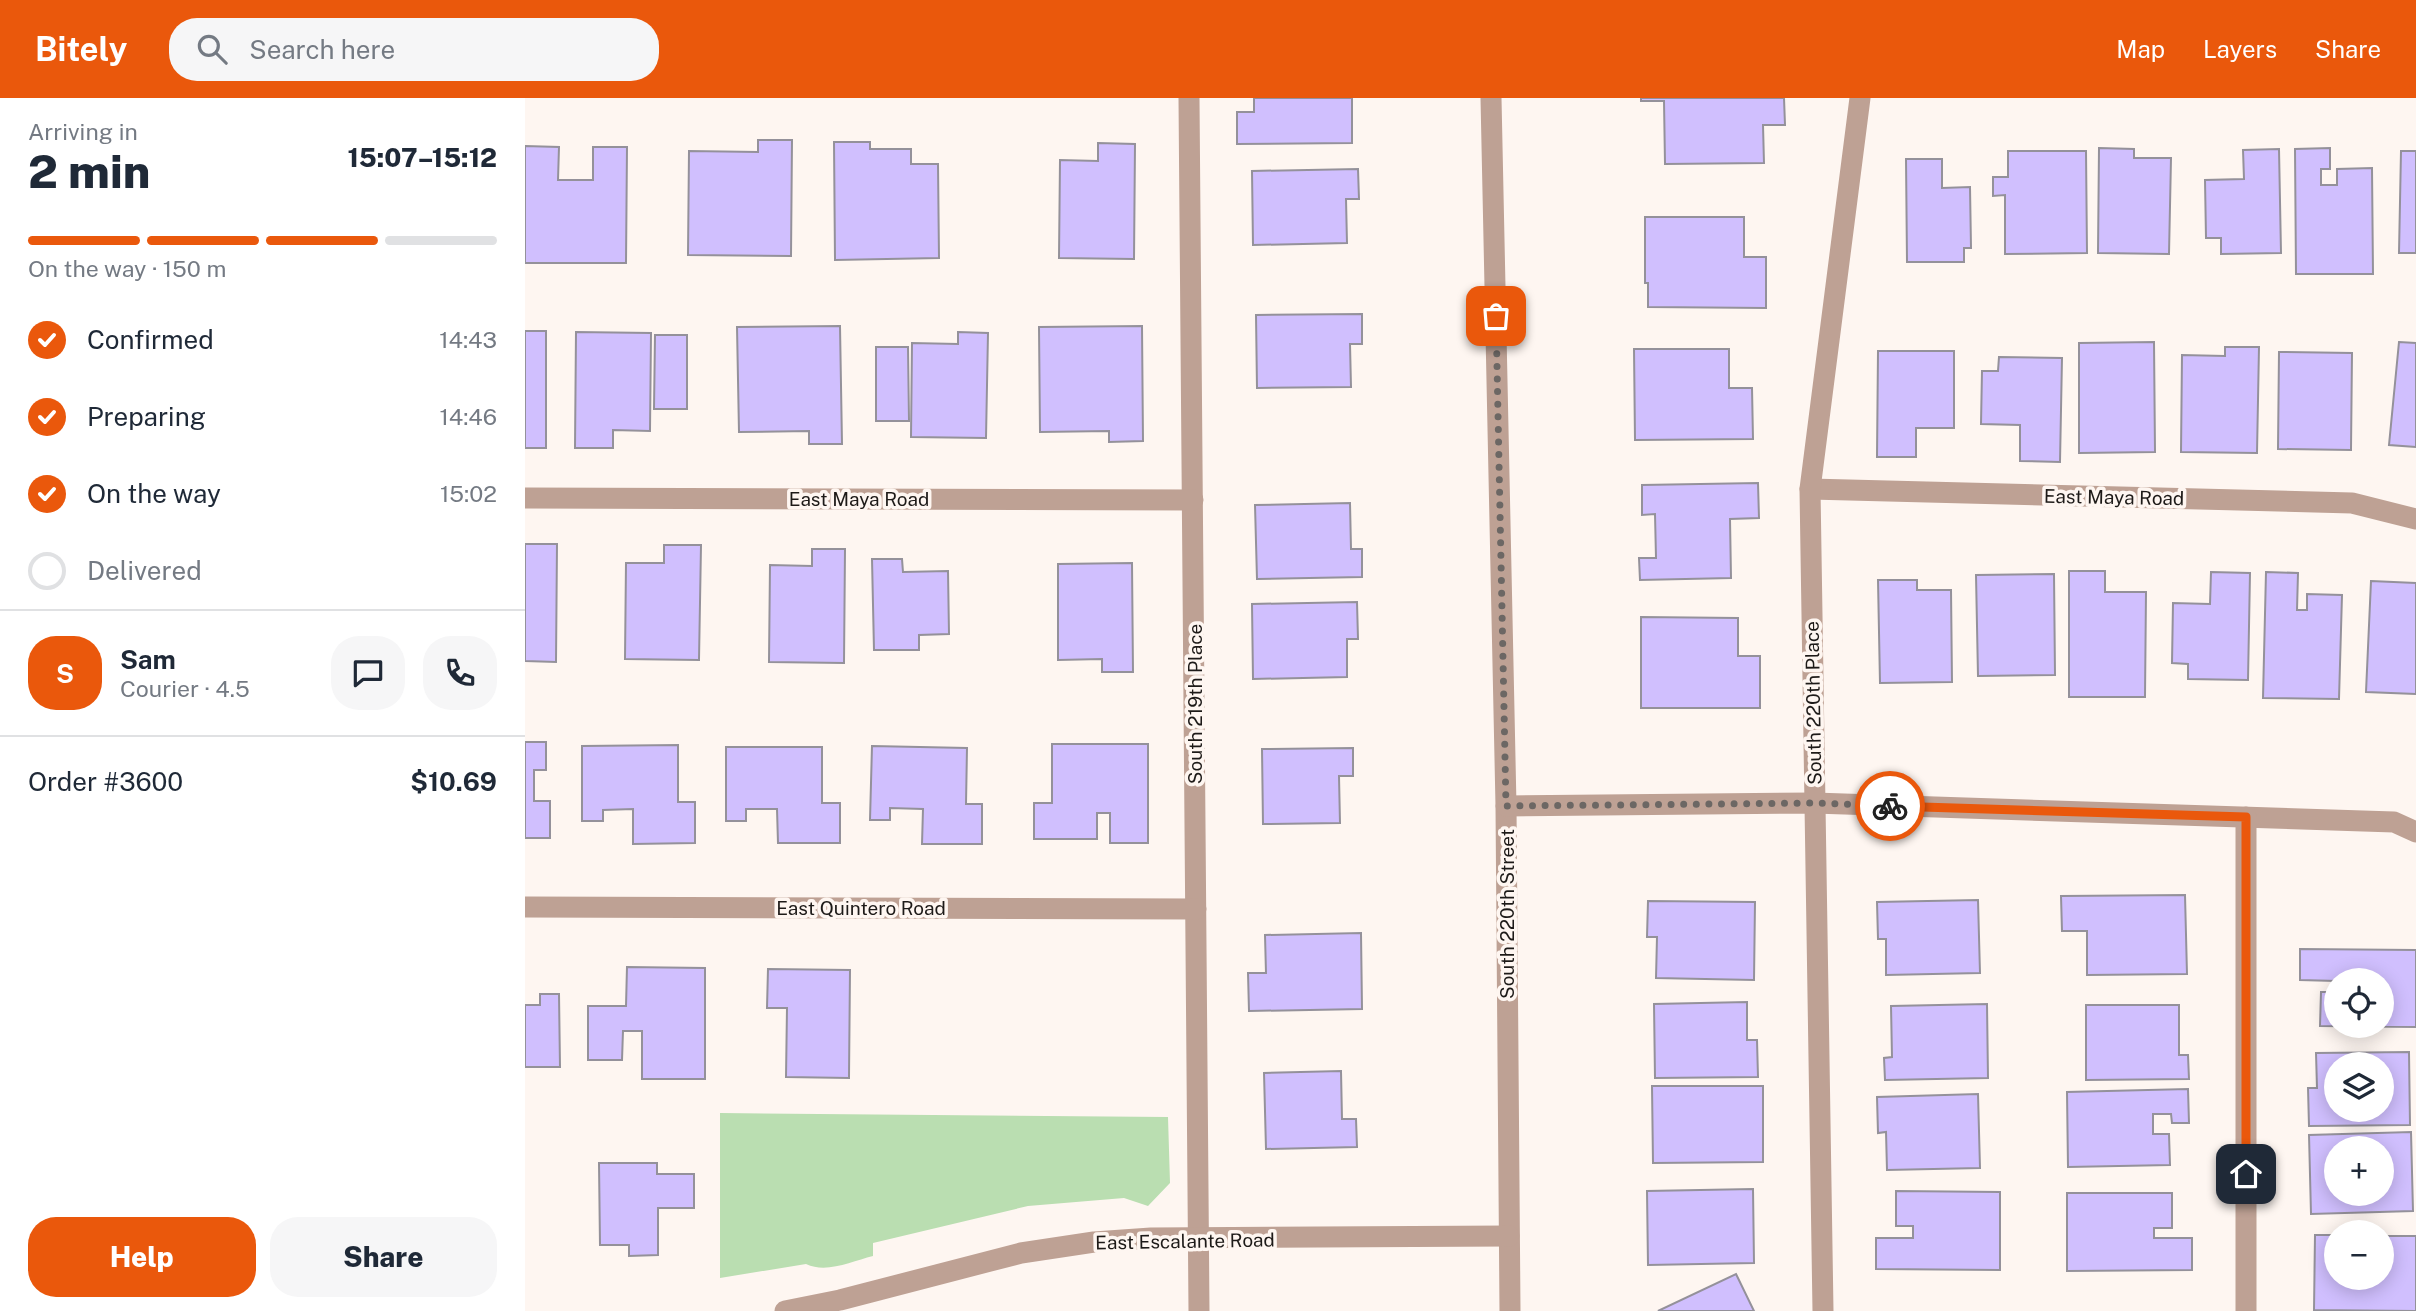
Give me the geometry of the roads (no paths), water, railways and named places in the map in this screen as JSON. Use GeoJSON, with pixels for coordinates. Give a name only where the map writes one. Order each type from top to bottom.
{"type":"FeatureCollection","features":[{"type":"Feature","properties":{"kind":"street","name":"South 219th Place"},"geometry":{"type":"LineString","coordinates":[[1189,98],[1199,1311]]}},
{"type":"Feature","properties":{"kind":"street","name":"South 220th Street"},"geometry":{"type":"LineString","coordinates":[[1491,98],[1506,806],[1510,1311]]}},
{"type":"Feature","properties":{"kind":"street","name":"South 220th Place"},"geometry":{"type":"LineString","coordinates":[[1823,1311],[1810,489],[1860,98]]}},
{"type":"Feature","properties":{"kind":"street","name":"East Maya Road"},"geometry":{"type":"LineString","coordinates":[[1810,489],[2352,503],[2416,519]]}},
{"type":"Feature","properties":{"kind":"street","name":"East Maya Road"},"geometry":{"type":"LineString","coordinates":[[525,498],[1193,500]]}},
{"type":"Feature","properties":{"kind":"street"},"geometry":{"type":"LineString","coordinates":[[1506,806],[1814,803],[2394,822],[2416,832]]}},
{"type":"Feature","properties":{"kind":"street"},"geometry":{"type":"LineString","coordinates":[[2246,817],[2246,1311]]}},
{"type":"Feature","properties":{"kind":"street","name":"East Quintero Road"},"geometry":{"type":"LineString","coordinates":[[525,908],[1196,909]]}},
{"type":"Feature","properties":{"kind":"street","name":"East Escalante Road"},"geometry":{"type":"LineString","coordinates":[[785,1311],[840,1300],[1021,1253],[1094,1242],[1151,1238],[1509,1236]]}}]}
